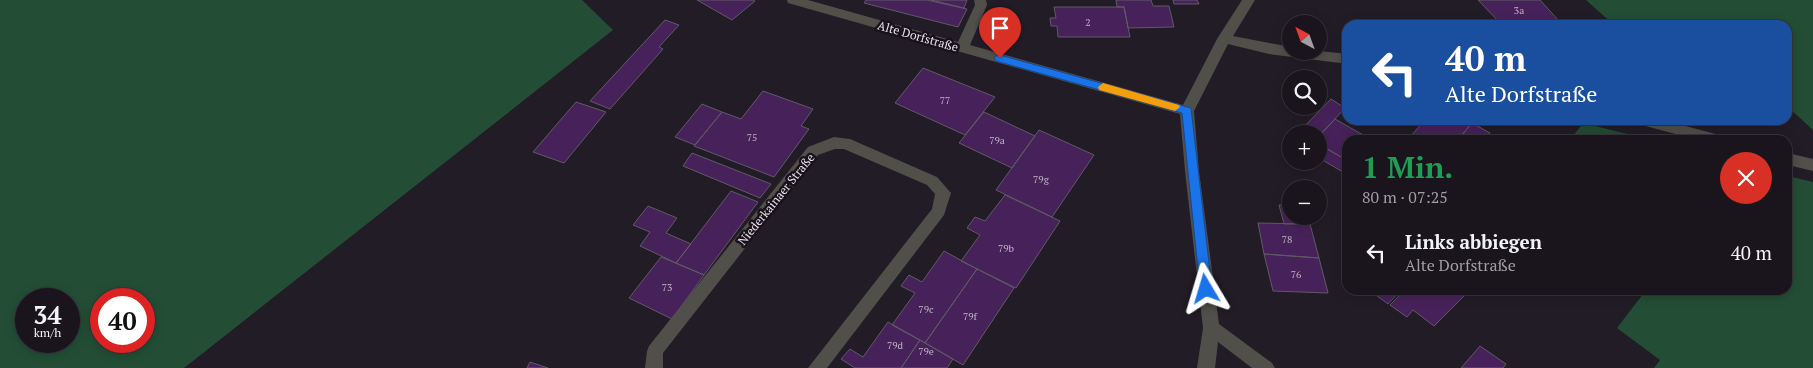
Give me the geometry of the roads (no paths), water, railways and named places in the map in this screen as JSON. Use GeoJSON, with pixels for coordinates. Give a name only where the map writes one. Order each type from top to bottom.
{"type":"FeatureCollection","features":[{"type":"Feature","properties":{"kind":"street","name":"Alte Dorfstraße"},"geometry":{"type":"LineString","coordinates":[[793,0],[1187,111]]}},
{"type":"Feature","properties":{"kind":"street"},"geometry":{"type":"LineString","coordinates":[[962,48],[980,5],[980,0]]}},
{"type":"Feature","properties":{"kind":"street"},"geometry":{"type":"LineString","coordinates":[[1206,368],[1211,328],[1192,171],[1187,111],[1224,39],[1248,0]]}},
{"type":"Feature","properties":{"kind":"street"},"geometry":{"type":"LineString","coordinates":[[1224,39],[1269,50],[1342,58]]}},
{"type":"Feature","properties":{"kind":"street"},"geometry":{"type":"LineString","coordinates":[[1662,125],[1699,135]]}},
{"type":"Feature","properties":{"kind":"street","name":"Niederkainaer Straße"},"geometry":{"type":"LineString","coordinates":[[654,368],[655,351],[813,151],[834,143],[844,143],[932,181],[943,193],[939,211],[817,368]]}},
{"type":"Feature","properties":{"kind":"street"},"geometry":{"type":"LineString","coordinates":[[1792,159],[1813,165]]}},
{"type":"Feature","properties":{"kind":"street"},"geometry":{"type":"LineString","coordinates":[[1211,328],[1266,368]]}}]}
